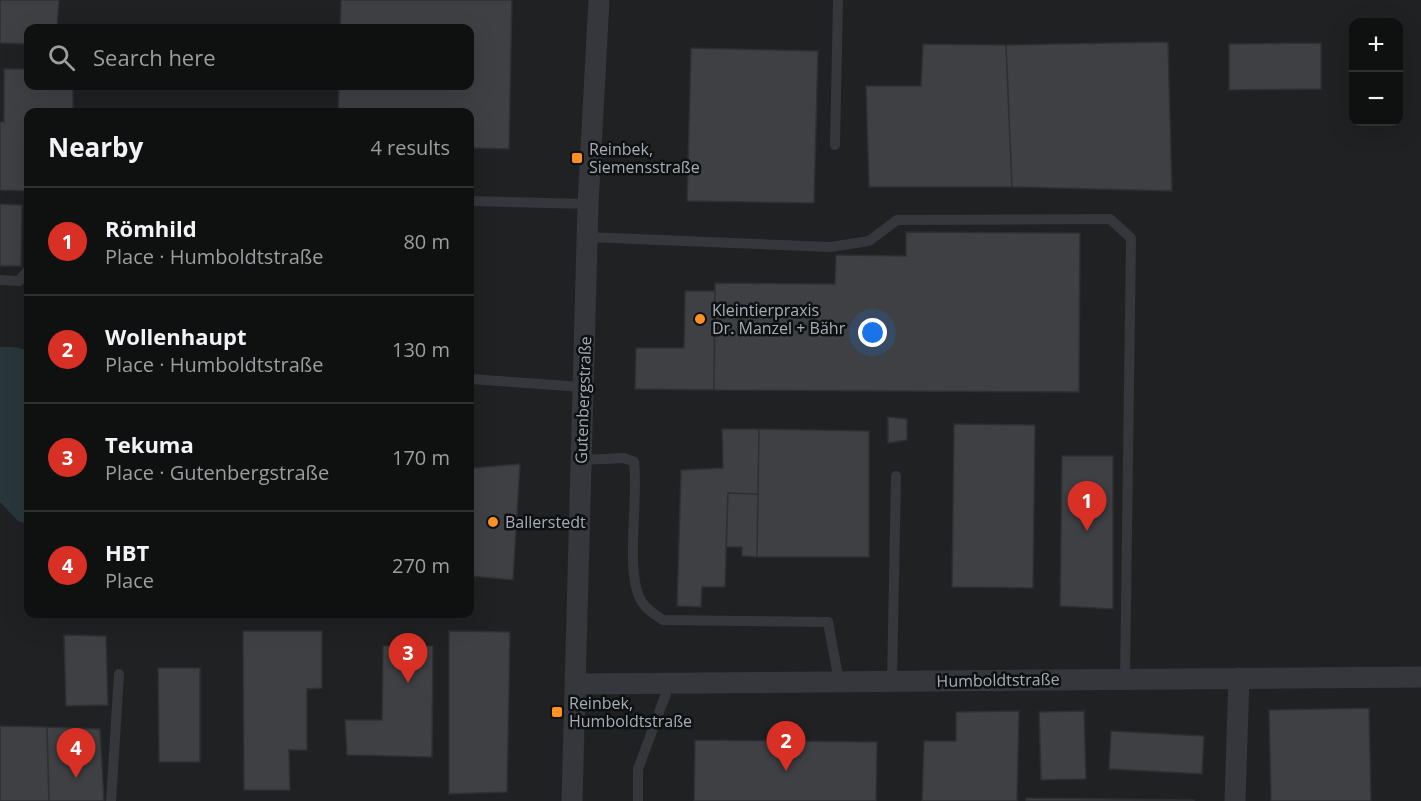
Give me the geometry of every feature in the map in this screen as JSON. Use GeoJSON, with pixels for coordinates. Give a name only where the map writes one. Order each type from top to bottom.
{"type":"FeatureCollection","features":[{"type":"Feature","properties":{"kind":"street","name":"Gutenbergstraße"},"geometry":{"type":"LineString","coordinates":[[572,801],[588,204],[599,0]]}},
{"type":"Feature","properties":{"kind":"street","name":"Humboldtstraße"},"geometry":{"type":"LineString","coordinates":[[575,684],[1421,677]]}},
{"type":"Feature","properties":{"kind":"street"},"geometry":{"type":"LineString","coordinates":[[1235,801],[1239,678]]}},
{"type":"Feature","properties":{"kind":"lane"},"geometry":{"type":"LineString","coordinates":[[835,145],[838,0]]}},
{"type":"Feature","properties":{"kind":"lane"},"geometry":{"type":"LineString","coordinates":[[474,201],[588,204]]}},
{"type":"Feature","properties":{"kind":"lane"},"geometry":{"type":"LineString","coordinates":[[587,237],[830,247],[869,241],[897,220],[1110,219],[1131,238],[1125,679]]}},
{"type":"Feature","properties":{"kind":"lane"},"geometry":{"type":"LineString","coordinates":[[0,280],[19,281],[24,275]]}},
{"type":"Feature","properties":{"kind":"lane"},"geometry":{"type":"LineString","coordinates":[[474,379],[583,387]]}},
{"type":"Feature","properties":{"kind":"lane"},"geometry":{"type":"LineString","coordinates":[[581,460],[624,458],[634,462],[636,486],[633,568],[640,600],[648,611],[663,620],[828,622],[839,681]]}},
{"type":"Feature","properties":{"kind":"lane"},"geometry":{"type":"LineString","coordinates":[[892,681],[896,476]]}},
{"type":"Feature","properties":{"kind":"lane"},"geometry":{"type":"LineString","coordinates":[[111,801],[119,674]]}},
{"type":"Feature","properties":{"kind":"lane"},"geometry":{"type":"LineString","coordinates":[[638,801],[638,769],[670,683]]}},
{"type":"Feature","properties":{"kind":"shaded area"},"geometry":{"type":"Polygon","coordinates":[[[0,0],[1421,0],[1421,801],[0,801],[0,0]]]}},
{"type":"Feature","properties":{"kind":"shaded area"},"geometry":{"type":"Polygon","coordinates":[[[0,347],[13,347],[24,349],[24,523],[18,521],[0,502],[0,347]]]}},
{"type":"Feature","properties":{"kind":"building"},"geometry":{"type":"Polygon","coordinates":[[[0,0],[59,0],[57,24],[24,24],[24,44],[0,43],[0,0]]]}},
{"type":"Feature","properties":{"kind":"building"},"geometry":{"type":"Polygon","coordinates":[[[341,0],[512,0],[509,149],[474,148],[474,108],[338,108],[339,90],[474,90],[474,24],[340,24],[341,0]]]}},
{"type":"Feature","properties":{"kind":"building"},"geometry":{"type":"Polygon","coordinates":[[[1168,42],[1172,191],[1012,187],[1006,45],[1168,42]]]}},
{"type":"Feature","properties":{"kind":"building"},"geometry":{"type":"Polygon","coordinates":[[[1321,43],[1321,89],[1229,90],[1229,44],[1321,43]]]}},
{"type":"Feature","properties":{"kind":"building"},"geometry":{"type":"Polygon","coordinates":[[[923,44],[1006,45],[1012,187],[869,187],[866,86],[921,86],[923,44]]]}},
{"type":"Feature","properties":{"kind":"building"},"geometry":{"type":"Polygon","coordinates":[[[691,48],[818,51],[814,203],[687,201],[691,48]]]}},
{"type":"Feature","properties":{"kind":"building"},"geometry":{"type":"Polygon","coordinates":[[[4,69],[24,69],[24,90],[73,90],[73,108],[24,108],[24,191],[0,190],[0,122],[4,122],[4,69]]]}},
{"type":"Feature","properties":{"kind":"building"},"geometry":{"type":"Polygon","coordinates":[[[0,204],[22,205],[21,266],[0,266],[0,204]]]}},
{"type":"Feature","properties":{"kind":"building"},"geometry":{"type":"Polygon","coordinates":[[[906,232],[1080,233],[1079,392],[714,390],[715,283],[835,284],[836,255],[906,256],[906,232]]]}},
{"type":"Feature","properties":{"kind":"building","name":"Kleintierpraxis Dr. Manzel + Bähr"},"geometry":{"type":"Polygon","coordinates":[[[685,291],[715,291],[714,390],[635,389],[636,348],[684,348],[685,291]]]}},
{"type":"Feature","properties":{"kind":"building"},"geometry":{"type":"Polygon","coordinates":[[[888,417],[907,419],[907,440],[888,443],[888,417]]]}},
{"type":"Feature","properties":{"kind":"building"},"geometry":{"type":"Polygon","coordinates":[[[954,424],[1035,425],[1033,588],[952,587],[954,424]]]}},
{"type":"Feature","properties":{"kind":"building"},"geometry":{"type":"Polygon","coordinates":[[[722,429],[759,429],[758,494],[728,493],[725,587],[702,587],[701,607],[677,606],[681,470],[723,468],[722,429]]]}},
{"type":"Feature","properties":{"kind":"building"},"geometry":{"type":"Polygon","coordinates":[[[759,429],[869,431],[869,557],[757,557],[759,429]]]}},
{"type":"Feature","properties":{"kind":"building"},"geometry":{"type":"Polygon","coordinates":[[[1062,456],[1113,456],[1113,609],[1060,606],[1062,456]]]}},
{"type":"Feature","properties":{"kind":"building","name":"Ballerstedt"},"geometry":{"type":"Polygon","coordinates":[[[520,464],[513,580],[474,576],[474,468],[520,464]]]}},
{"type":"Feature","properties":{"kind":"building"},"geometry":{"type":"Polygon","coordinates":[[[728,493],[758,494],[757,557],[742,556],[742,547],[726,547],[728,493]]]}},
{"type":"Feature","properties":{"kind":"building"},"geometry":{"type":"Polygon","coordinates":[[[243,631],[322,631],[322,688],[307,689],[307,750],[289,750],[290,790],[244,790],[243,631]]]}},
{"type":"Feature","properties":{"kind":"building"},"geometry":{"type":"Polygon","coordinates":[[[449,631],[510,632],[507,792],[449,794],[449,631]]]}},
{"type":"Feature","properties":{"kind":"building"},"geometry":{"type":"Polygon","coordinates":[[[64,635],[106,636],[108,705],[66,706],[64,635]]]}},
{"type":"Feature","properties":{"kind":"building"},"geometry":{"type":"Polygon","coordinates":[[[383,646],[433,646],[432,757],[347,755],[345,720],[382,720],[383,646]]]}},
{"type":"Feature","properties":{"kind":"building"},"geometry":{"type":"Polygon","coordinates":[[[158,668],[200,668],[200,762],[159,762],[158,668]]]}},
{"type":"Feature","properties":{"kind":"building"},"geometry":{"type":"Polygon","coordinates":[[[1369,708],[1371,801],[1271,801],[1269,710],[1369,708]]]}},
{"type":"Feature","properties":{"kind":"building"},"geometry":{"type":"Polygon","coordinates":[[[1019,711],[1017,801],[922,801],[924,741],[956,741],[956,712],[1019,711]]]}},
{"type":"Feature","properties":{"kind":"building"},"geometry":{"type":"Polygon","coordinates":[[[1084,711],[1086,779],[1041,780],[1039,712],[1084,711]]]}},
{"type":"Feature","properties":{"kind":"building"},"geometry":{"type":"Polygon","coordinates":[[[0,726],[47,727],[49,801],[0,801],[0,726]]]}},
{"type":"Feature","properties":{"kind":"building"},"geometry":{"type":"Polygon","coordinates":[[[47,727],[100,729],[104,801],[49,801],[47,727]]]}},
{"type":"Feature","properties":{"kind":"building"},"geometry":{"type":"Polygon","coordinates":[[[1111,731],[1204,736],[1202,774],[1109,769],[1111,731]]]}},
{"type":"Feature","properties":{"kind":"building"},"geometry":{"type":"Polygon","coordinates":[[[695,740],[877,742],[876,801],[694,801],[695,740]]]}},
{"type":"Feature","properties":{"kind":"building"},"geometry":{"type":"Polygon","coordinates":[[[1026,798],[1194,800],[1194,801],[1026,801],[1026,798]]]}},
{"type":"Feature","properties":{"kind":"place","name":"Reinbek, Siemensstraße"},"geometry":{"type":"Point","coordinates":[577,158]}},
{"type":"Feature","properties":{"kind":"place","name":"Kleintierpraxis Dr. Manzel + Bähr"},"geometry":{"type":"Point","coordinates":[700,319]}},
{"type":"Feature","properties":{"kind":"place","name":"Ballerstedt"},"geometry":{"type":"Point","coordinates":[493,522]}},
{"type":"Feature","properties":{"kind":"place","name":"Römhild"},"geometry":{"type":"Point","coordinates":[1087,531]}},
{"type":"Feature","properties":{"kind":"place","name":"Tekuma"},"geometry":{"type":"Point","coordinates":[408,683]}},
{"type":"Feature","properties":{"kind":"place","name":"Reinbek, Humboldtstraße"},"geometry":{"type":"Point","coordinates":[557,712]}},
{"type":"Feature","properties":{"kind":"place","name":"Wollenhaupt"},"geometry":{"type":"Point","coordinates":[786,771]}},
{"type":"Feature","properties":{"kind":"place","name":"HBT"},"geometry":{"type":"Point","coordinates":[76,778]}}]}
